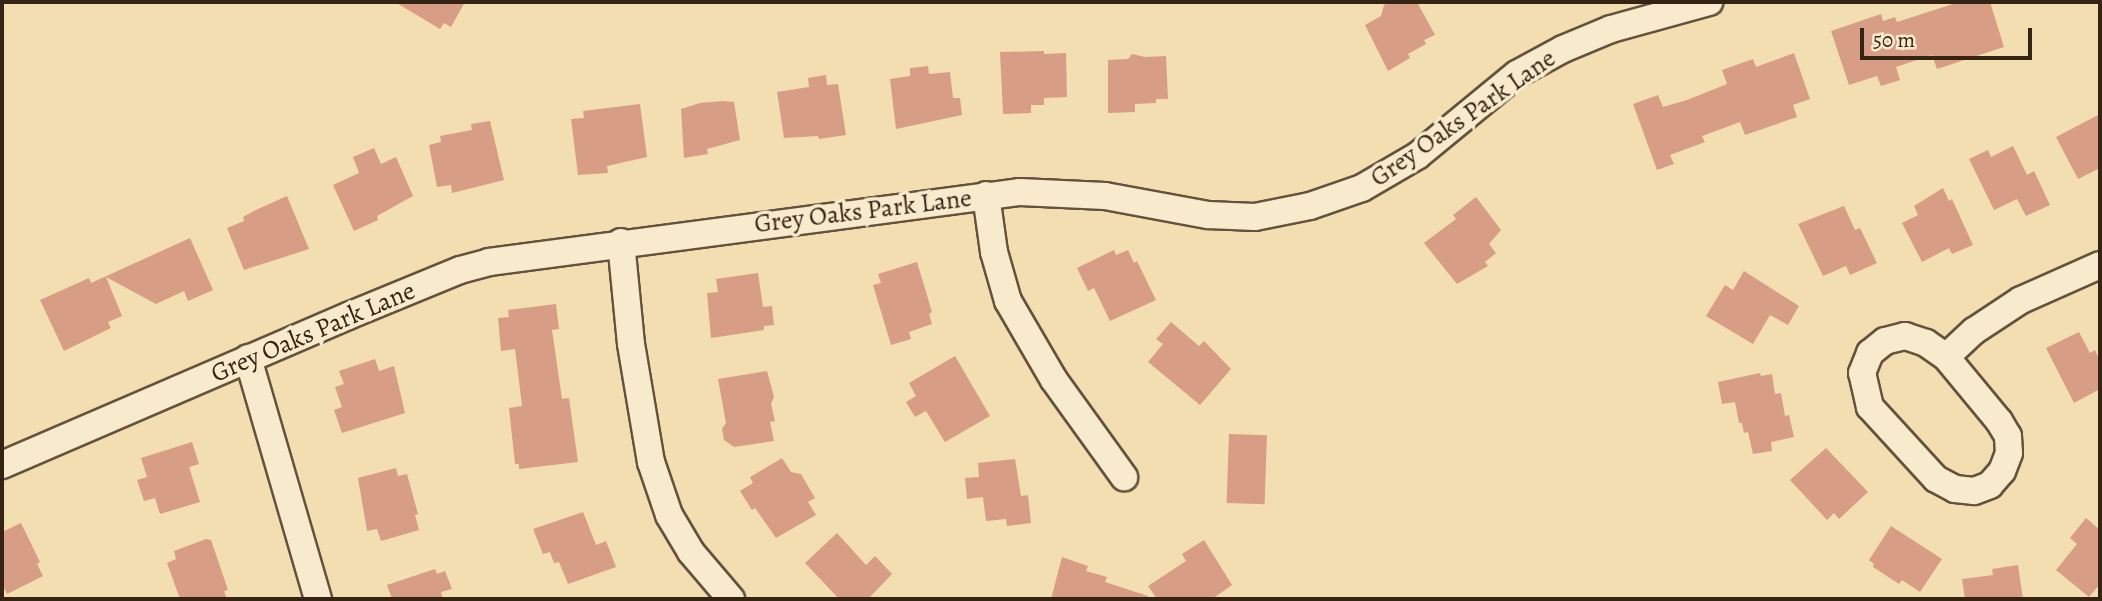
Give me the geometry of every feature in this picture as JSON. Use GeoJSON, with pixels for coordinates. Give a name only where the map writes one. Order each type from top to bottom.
{"type":"FeatureCollection","features":[{"type":"Feature","properties":{"kind":"street","name":"Grey Oaks Park Lane"},"geometry":{"type":"LineString","coordinates":[[2,465],[460,270],[522,256],[986,195],[1063,192],[1105,196],[1208,215],[1243,217],[1310,206],[1362,188],[1417,156],[1517,74],[1563,49],[1611,29],[1709,2]]}},
{"type":"Feature","properties":{"kind":"street"},"geometry":{"type":"LineString","coordinates":[[986,195],[994,252],[1008,301],[1054,380],[1125,477]]}},
{"type":"Feature","properties":{"kind":"street"},"geometry":{"type":"LineString","coordinates":[[621,242],[631,344],[651,462],[670,515],[691,552],[731,599]]}},
{"type":"Feature","properties":{"kind":"street"},"geometry":{"type":"LineString","coordinates":[[1946,357],[1974,331],[2021,300],[2100,265]]}},
{"type":"Feature","properties":{"kind":"street"},"geometry":{"type":"LineString","coordinates":[[1905,336],[1926,342],[1946,357],[1999,421],[2008,436],[2009,453],[2003,471],[1990,485],[1974,491],[1955,489],[1936,479],[1870,407],[1864,392],[1862,373],[1870,353],[1885,341],[1905,336]]}},
{"type":"Feature","properties":{"kind":"street"},"geometry":{"type":"LineString","coordinates":[[248,358],[318,599]]}},
{"type":"Feature","properties":{"kind":"building"},"geometry":{"type":"Polygon","coordinates":[[[395,2],[465,2],[451,27],[444,23],[440,29],[395,2]]]}},
{"type":"Feature","properties":{"kind":"building"},"geometry":{"type":"Polygon","coordinates":[[[1390,2],[1417,2],[1435,35],[1424,40],[1426,44],[1408,54],[1410,58],[1388,71],[1365,25],[1381,16],[1384,5],[1390,2]]]}},
{"type":"Feature","properties":{"kind":"building"},"geometry":{"type":"Polygon","coordinates":[[[1959,2],[1990,2],[2004,47],[1937,69],[1932,55],[1896,67],[1900,80],[1881,86],[1877,76],[1849,85],[1831,31],[1881,14],[1883,21],[1895,17],[1897,22],[1959,2]]]}},
{"type":"Feature","properties":{"kind":"building"},"geometry":{"type":"Polygon","coordinates":[[[1044,51],[1044,54],[1066,53],[1067,97],[1044,98],[1044,105],[1031,105],[1031,113],[1003,114],[1000,52],[1044,51]]]}},
{"type":"Feature","properties":{"kind":"building"},"geometry":{"type":"Polygon","coordinates":[[[1794,53],[1810,99],[1793,105],[1797,117],[1745,135],[1740,122],[1702,136],[1705,142],[1670,155],[1674,164],[1657,170],[1633,104],[1658,95],[1663,107],[1687,100],[1727,84],[1722,70],[1753,59],[1756,67],[1794,53]]]}},
{"type":"Feature","properties":{"kind":"building"},"geometry":{"type":"Polygon","coordinates":[[[1132,54],[1145,57],[1166,56],[1168,99],[1156,99],[1156,103],[1135,104],[1135,112],[1108,113],[1108,60],[1128,59],[1132,54]]]}},
{"type":"Feature","properties":{"kind":"building"},"geometry":{"type":"Polygon","coordinates":[[[928,66],[929,74],[950,72],[953,98],[960,98],[962,115],[896,129],[890,79],[910,76],[910,68],[928,66]]]}},
{"type":"Feature","properties":{"kind":"building"},"geometry":{"type":"Polygon","coordinates":[[[826,75],[827,85],[838,84],[846,135],[819,139],[818,136],[784,138],[777,92],[809,87],[808,78],[826,75]]]}},
{"type":"Feature","properties":{"kind":"building"},"geometry":{"type":"Polygon","coordinates":[[[734,102],[740,140],[707,149],[708,154],[684,158],[681,109],[700,103],[734,102]]]}},
{"type":"Feature","properties":{"kind":"building"},"geometry":{"type":"Polygon","coordinates":[[[640,104],[647,157],[607,166],[608,173],[578,175],[571,119],[584,118],[583,111],[640,104]]]}},
{"type":"Feature","properties":{"kind":"building"},"geometry":{"type":"Polygon","coordinates":[[[2100,114],[2100,168],[2078,179],[2056,137],[2100,114]]]}},
{"type":"Feature","properties":{"kind":"building"},"geometry":{"type":"Polygon","coordinates":[[[490,121],[504,180],[452,193],[451,185],[437,187],[429,145],[441,142],[440,136],[472,130],[471,124],[490,121]]]}},
{"type":"Feature","properties":{"kind":"building"},"geometry":{"type":"Polygon","coordinates":[[[2013,146],[2027,175],[2034,171],[2050,205],[2026,216],[2017,199],[1994,210],[1969,159],[1988,150],[1991,157],[2013,146]]]}},
{"type":"Feature","properties":{"kind":"building"},"geometry":{"type":"Polygon","coordinates":[[[374,148],[381,164],[396,157],[413,196],[377,216],[378,220],[354,231],[333,185],[359,173],[353,157],[374,148]]]}},
{"type":"Feature","properties":{"kind":"building"},"geometry":{"type":"Polygon","coordinates":[[[1943,188],[1949,201],[1952,199],[1973,245],[1952,254],[1949,248],[1922,262],[1902,223],[1918,215],[1914,206],[1943,188]]]}},
{"type":"Feature","properties":{"kind":"building"},"geometry":{"type":"Polygon","coordinates":[[[287,196],[309,249],[244,270],[227,228],[244,221],[243,217],[258,209],[287,196]]]}},
{"type":"Feature","properties":{"kind":"building"},"geometry":{"type":"Polygon","coordinates":[[[1476,197],[1501,230],[1489,244],[1496,253],[1485,262],[1488,266],[1457,284],[1424,243],[1456,219],[1453,215],[1476,197]]]}},
{"type":"Feature","properties":{"kind":"building"},"geometry":{"type":"Polygon","coordinates":[[[1844,206],[1855,230],[1860,228],[1877,263],[1850,275],[1846,266],[1823,276],[1798,224],[1844,206]]]}},
{"type":"Feature","properties":{"kind":"building"},"geometry":{"type":"Polygon","coordinates":[[[190,238],[213,290],[188,301],[184,291],[156,304],[106,277],[122,316],[108,322],[111,328],[64,351],[40,300],[89,278],[91,283],[190,238]]]}},
{"type":"Feature","properties":{"kind":"building"},"geometry":{"type":"Polygon","coordinates":[[[1114,250],[1116,255],[1128,250],[1134,263],[1137,261],[1156,300],[1110,321],[1094,288],[1088,291],[1077,268],[1114,250]]]}},
{"type":"Feature","properties":{"kind":"building"},"geometry":{"type":"Polygon","coordinates":[[[917,262],[932,312],[929,314],[932,324],[909,332],[911,339],[891,345],[873,285],[881,283],[878,274],[917,262]]]}},
{"type":"Feature","properties":{"kind":"building"},"geometry":{"type":"Polygon","coordinates":[[[1744,271],[1799,306],[1788,325],[1770,315],[1753,344],[1706,316],[1725,285],[1733,290],[1744,271]]]}},
{"type":"Feature","properties":{"kind":"building"},"geometry":{"type":"Polygon","coordinates":[[[758,273],[763,307],[772,306],[774,325],[764,326],[764,330],[711,338],[707,293],[718,292],[716,279],[758,273]]]}},
{"type":"Feature","properties":{"kind":"building"},"geometry":{"type":"Polygon","coordinates":[[[556,304],[559,329],[552,330],[562,399],[569,398],[578,462],[519,469],[519,464],[515,464],[509,408],[522,406],[515,349],[501,351],[498,318],[509,317],[508,310],[556,304]]]}},
{"type":"Feature","properties":{"kind":"building"},"geometry":{"type":"Polygon","coordinates":[[[1171,322],[1199,346],[1204,341],[1231,369],[1200,405],[1148,362],[1163,344],[1156,339],[1171,322]]]}},
{"type":"Feature","properties":{"kind":"building"},"geometry":{"type":"Polygon","coordinates":[[[2079,332],[2090,353],[2095,350],[2100,362],[2100,389],[2074,403],[2046,348],[2079,332]]]}},
{"type":"Feature","properties":{"kind":"building"},"geometry":{"type":"Polygon","coordinates":[[[955,356],[990,416],[945,442],[926,411],[915,417],[906,402],[916,396],[909,383],[955,356]]]}},
{"type":"Feature","properties":{"kind":"building"},"geometry":{"type":"Polygon","coordinates":[[[375,359],[379,371],[394,366],[405,413],[342,433],[334,410],[342,407],[335,387],[344,384],[339,371],[375,359]]]}},
{"type":"Feature","properties":{"kind":"building"},"geometry":{"type":"Polygon","coordinates":[[[767,371],[774,397],[771,404],[775,421],[770,422],[774,441],[734,447],[724,440],[722,429],[726,423],[718,379],[767,371]]]}},
{"type":"Feature","properties":{"kind":"building"},"geometry":{"type":"Polygon","coordinates":[[[1760,373],[1761,376],[1772,374],[1775,394],[1781,393],[1785,416],[1789,415],[1794,437],[1771,442],[1772,451],[1753,454],[1748,432],[1744,433],[1742,423],[1739,423],[1735,402],[1722,404],[1718,382],[1760,373]]]}},
{"type":"Feature","properties":{"kind":"building"},"geometry":{"type":"Polygon","coordinates":[[[1229,434],[1267,435],[1265,504],[1227,503],[1229,434]]]}},
{"type":"Feature","properties":{"kind":"building"},"geometry":{"type":"Polygon","coordinates":[[[192,442],[199,464],[189,467],[200,502],[160,514],[155,498],[144,501],[137,480],[147,477],[141,458],[192,442]]]}},
{"type":"Feature","properties":{"kind":"building"},"geometry":{"type":"Polygon","coordinates":[[[1826,448],[1868,492],[1839,519],[1834,513],[1827,520],[1790,480],[1826,448]]]}},
{"type":"Feature","properties":{"kind":"building"},"geometry":{"type":"Polygon","coordinates":[[[782,458],[791,472],[801,474],[815,498],[808,502],[816,515],[776,538],[740,491],[753,483],[750,477],[782,458]]]}},
{"type":"Feature","properties":{"kind":"building"},"geometry":{"type":"Polygon","coordinates":[[[1015,459],[1021,496],[1028,495],[1031,523],[1007,526],[1006,519],[986,521],[983,497],[967,499],[965,478],[979,477],[978,463],[1015,459]]]}},
{"type":"Feature","properties":{"kind":"building"},"geometry":{"type":"Polygon","coordinates":[[[396,468],[398,476],[407,474],[418,514],[415,515],[419,530],[381,541],[377,529],[367,531],[358,478],[396,468]]]}},
{"type":"Feature","properties":{"kind":"building"},"geometry":{"type":"Polygon","coordinates":[[[583,512],[596,545],[606,541],[616,567],[568,584],[559,562],[554,563],[550,552],[543,554],[533,529],[583,512]]]}},
{"type":"Feature","properties":{"kind":"building"},"geometry":{"type":"Polygon","coordinates":[[[2086,518],[2100,530],[2100,584],[2089,597],[2056,570],[2077,544],[2070,538],[2086,518]]]}},
{"type":"Feature","properties":{"kind":"building"},"geometry":{"type":"Polygon","coordinates":[[[21,523],[40,562],[37,564],[43,576],[7,594],[2,584],[2,532],[21,523]]]}},
{"type":"Feature","properties":{"kind":"building"},"geometry":{"type":"Polygon","coordinates":[[[1891,526],[1942,559],[1920,592],[1902,580],[1899,584],[1873,567],[1874,564],[1869,560],[1891,526]]]}},
{"type":"Feature","properties":{"kind":"building"},"geometry":{"type":"Polygon","coordinates":[[[837,533],[866,565],[875,556],[892,574],[868,599],[839,599],[805,563],[837,533]]]}},
{"type":"Feature","properties":{"kind":"building"},"geometry":{"type":"Polygon","coordinates":[[[206,539],[211,540],[228,590],[224,591],[227,599],[180,599],[167,563],[176,559],[174,551],[206,539]]]}},
{"type":"Feature","properties":{"kind":"building"},"geometry":{"type":"Polygon","coordinates":[[[1204,540],[1232,585],[1212,599],[1157,599],[1148,586],[1186,561],[1182,554],[1204,540]]]}},
{"type":"Feature","properties":{"kind":"building"},"geometry":{"type":"Polygon","coordinates":[[[1062,557],[1088,566],[1086,571],[1107,577],[1105,582],[1148,596],[1148,599],[1051,599],[1062,557]]]}},
{"type":"Feature","properties":{"kind":"building"},"geometry":{"type":"Polygon","coordinates":[[[2018,565],[2023,599],[1965,599],[1962,579],[1993,575],[1992,569],[2018,565]]]}},
{"type":"Feature","properties":{"kind":"building"},"geometry":{"type":"Polygon","coordinates":[[[435,569],[437,574],[445,571],[452,589],[441,592],[443,599],[392,599],[387,585],[435,569]]]}}]}
